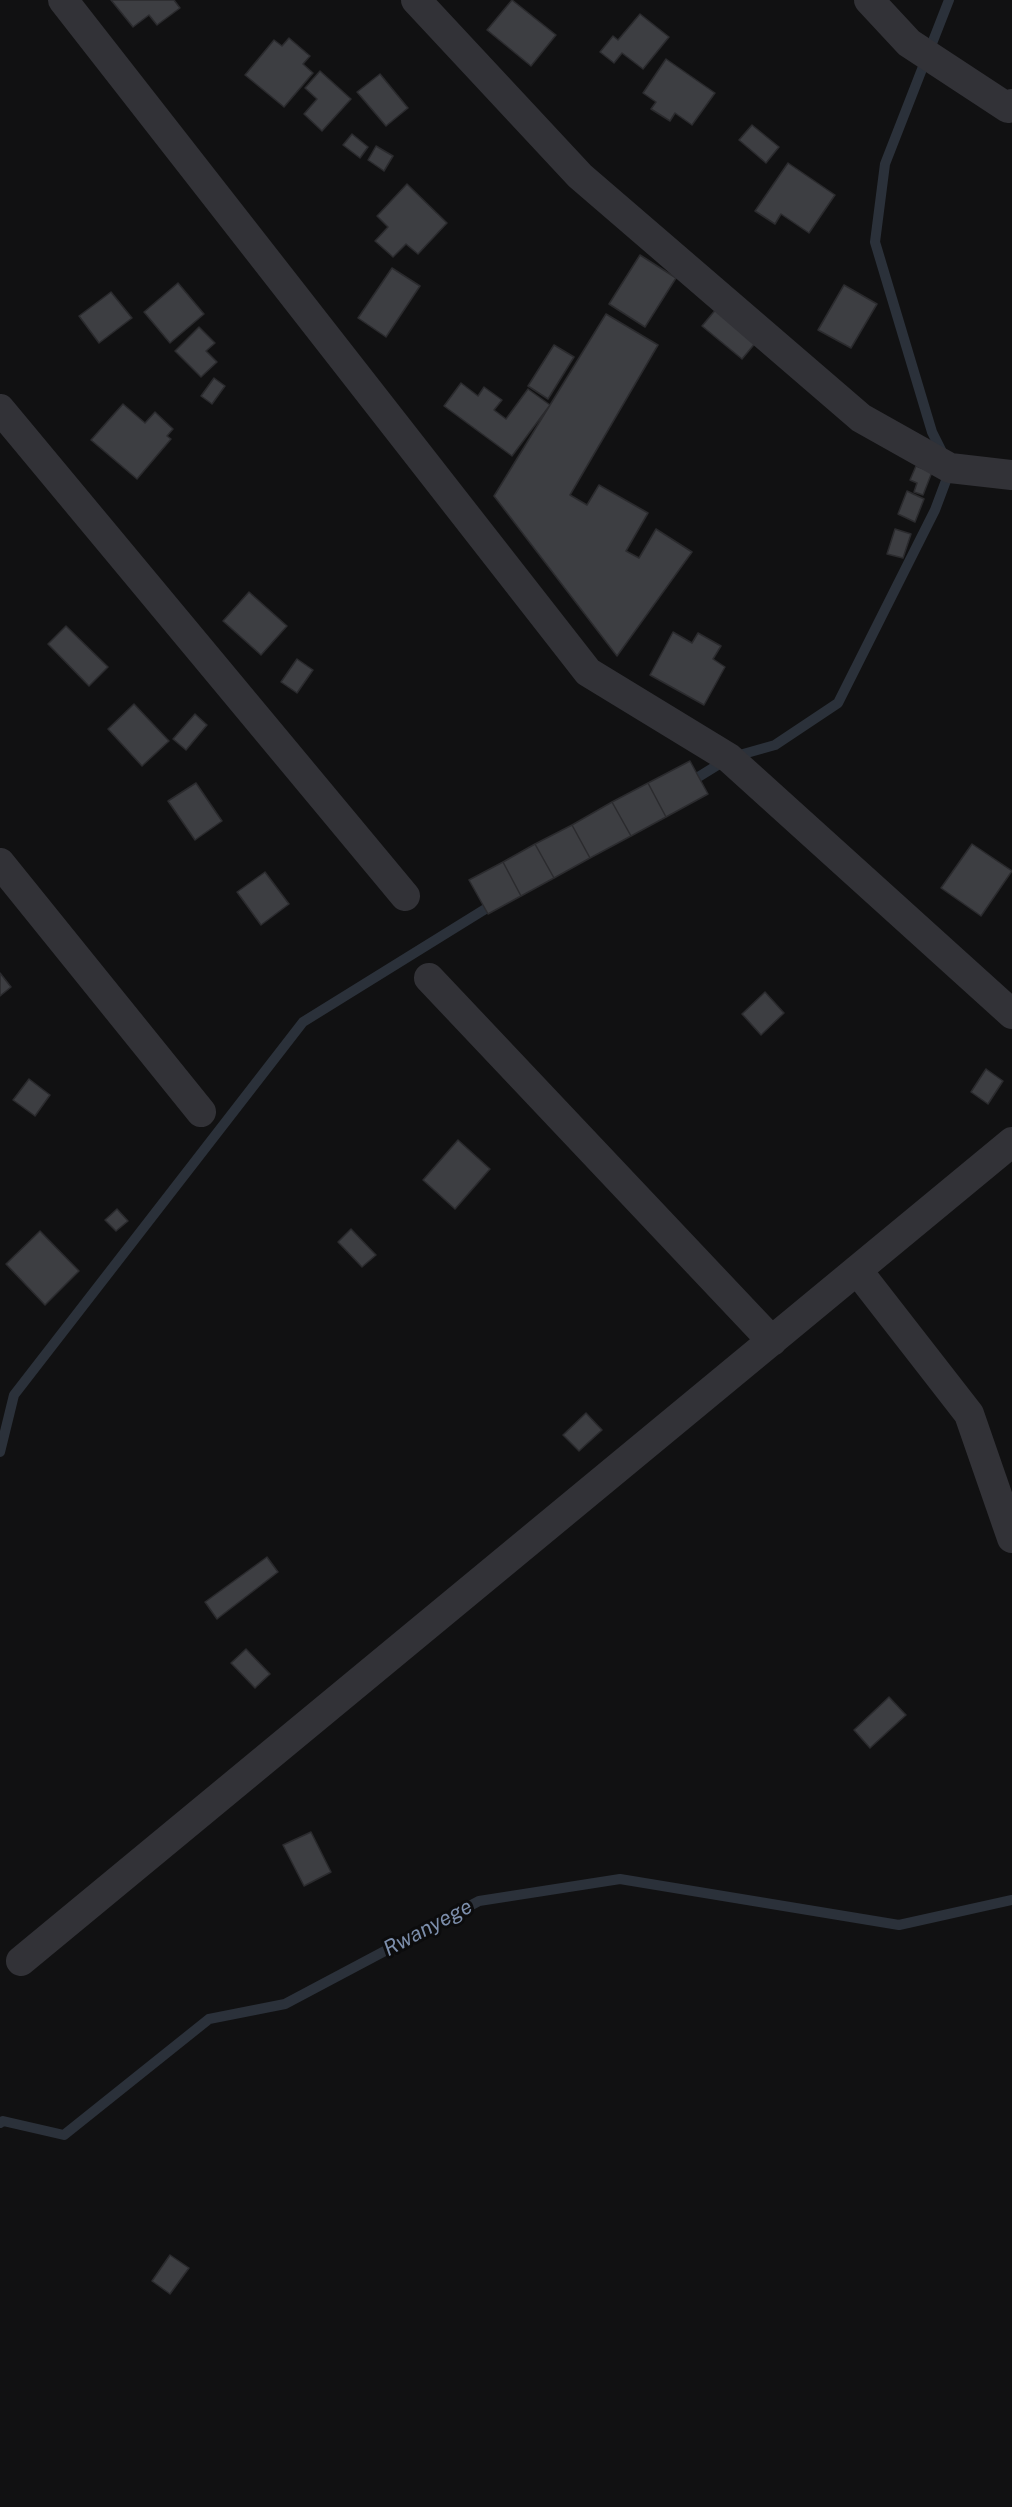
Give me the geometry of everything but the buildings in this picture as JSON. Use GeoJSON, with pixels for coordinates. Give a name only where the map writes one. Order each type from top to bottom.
{"type":"FeatureCollection","features":[{"type":"Feature","properties":{"kind":"street"},"geometry":{"type":"LineString","coordinates":[[63,0],[588,672],[729,758],[1012,1014]]}},
{"type":"Feature","properties":{"kind":"street"},"geometry":{"type":"LineString","coordinates":[[416,0],[580,176],[861,418],[950,468],[1012,475]]}},
{"type":"Feature","properties":{"kind":"street"},"geometry":{"type":"LineString","coordinates":[[869,0],[909,43],[1008,108],[1012,104]]}},
{"type":"Feature","properties":{"kind":"street"},"geometry":{"type":"LineString","coordinates":[[0,409],[405,896]]}},
{"type":"Feature","properties":{"kind":"street"},"geometry":{"type":"LineString","coordinates":[[0,863],[201,1112]]}},
{"type":"Feature","properties":{"kind":"street"},"geometry":{"type":"LineString","coordinates":[[429,978],[772,1341]]}},
{"type":"Feature","properties":{"kind":"street"},"geometry":{"type":"LineString","coordinates":[[21,1961],[1012,1142]]}},
{"type":"Feature","properties":{"kind":"street"},"geometry":{"type":"LineString","coordinates":[[857,1270],[969,1414],[1012,1538]]}},
{"type":"Feature","properties":{"kind":"waterway"},"geometry":{"type":"LineString","coordinates":[[944,456],[932,432],[875,242],[885,164],[949,0]]}},
{"type":"Feature","properties":{"kind":"waterway"},"geometry":{"type":"LineString","coordinates":[[687,784],[729,758],[775,745],[838,703],[935,510],[950,470]]}},
{"type":"Feature","properties":{"kind":"waterway"},"geometry":{"type":"LineString","coordinates":[[0,1452],[14,1395],[303,1022],[495,903]]}},
{"type":"Feature","properties":{"kind":"waterway","name":"Rwanyege"},"geometry":{"type":"LineString","coordinates":[[0,2123],[3,2121],[64,2135],[209,2019],[285,2004],[479,1901],[620,1879],[899,1925],[1012,1900]]}}]}
